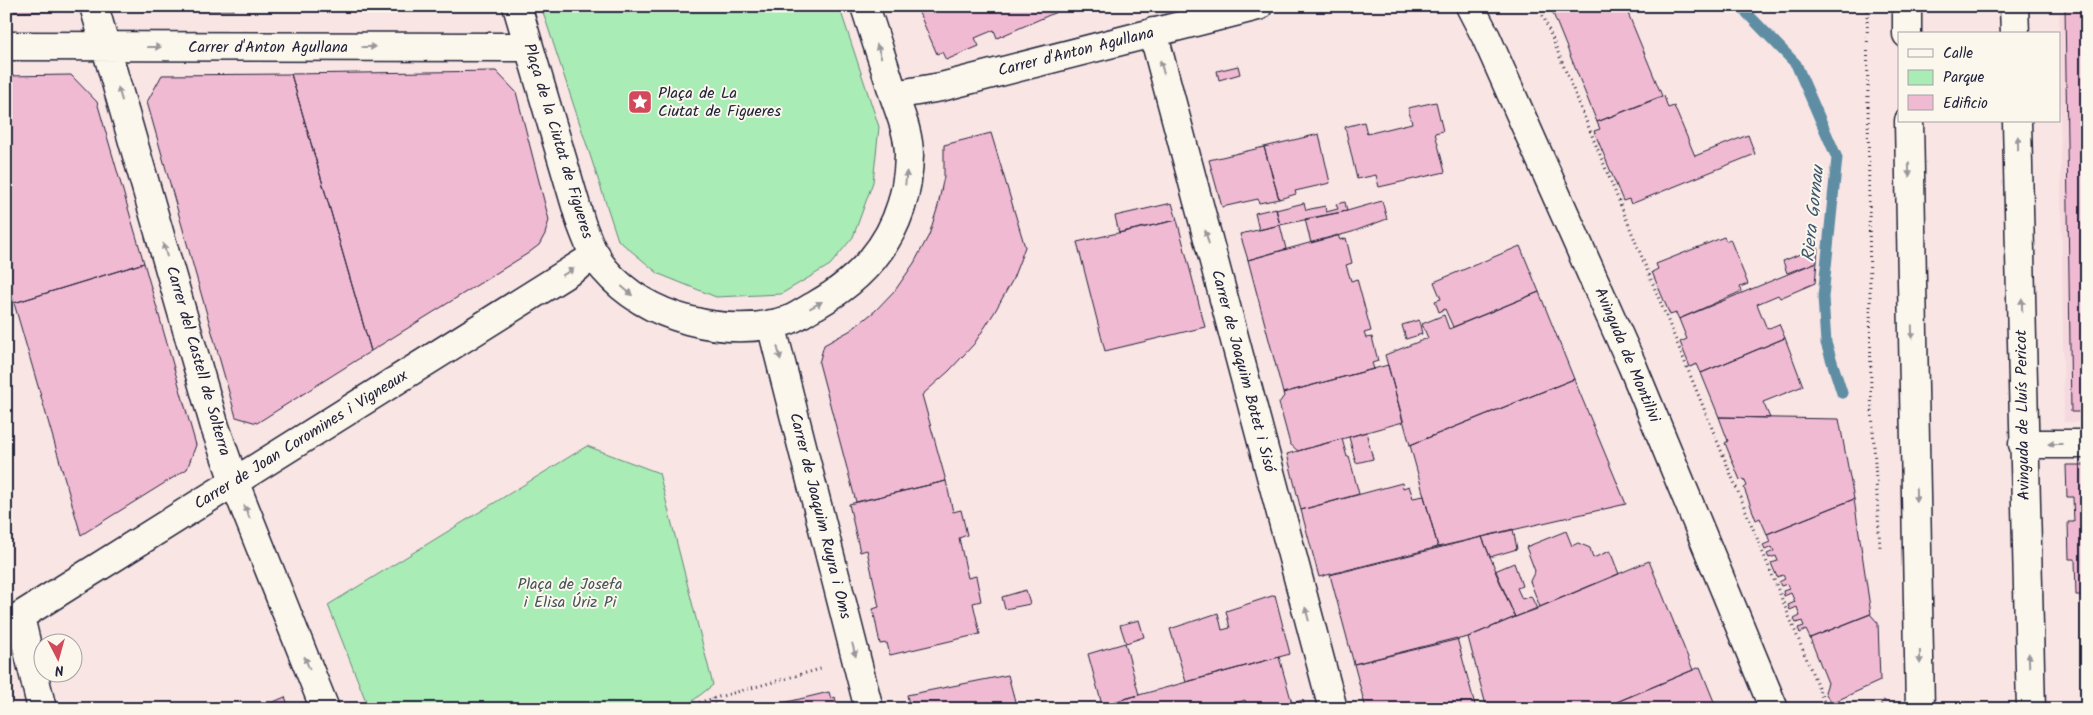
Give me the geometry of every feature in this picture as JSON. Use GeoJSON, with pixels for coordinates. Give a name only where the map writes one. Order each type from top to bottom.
{"type":"FeatureCollection","features":[{"type":"Feature","properties":{"kind":"street","name":"Carrer del Castell de Solterra"},"geometry":{"type":"LineString","coordinates":[[94,6],[216,427],[234,481],[325,709]]}},
{"type":"Feature","properties":{"kind":"street","name":"Plaça de la Ciutat de Figueres"},"geometry":{"type":"LineString","coordinates":[[517,6],[581,223],[587,240],[604,270],[634,297],[662,312],[696,322],[755,327],[788,321],[848,284],[863,271],[878,253],[890,234],[900,212],[906,186],[909,154],[905,129],[865,6]]}},
{"type":"Feature","properties":{"kind":"street","name":"Carrer d'Anton Agullana"},"geometry":{"type":"LineString","coordinates":[[894,95],[941,87],[1258,6]]}},
{"type":"Feature","properties":{"kind":"street","name":"Avinguda de Montilivi"},"geometry":{"type":"LineString","coordinates":[[1470,6],[1486,37],[1632,365],[1774,709]]}},
{"type":"Feature","properties":{"kind":"street"},"geometry":{"type":"LineString","coordinates":[[1907,6],[1907,32]]}},
{"type":"Feature","properties":{"kind":"street"},"geometry":{"type":"LineString","coordinates":[[2014,6],[2015,32]]}},
{"type":"Feature","properties":{"kind":"street","name":"Carrer de Joaquim Botet i Sisó"},"geometry":{"type":"LineString","coordinates":[[1153,32],[1333,709]]}},
{"type":"Feature","properties":{"kind":"street","name":"Carrer d'Anton Agullana"},"geometry":{"type":"LineString","coordinates":[[6,46],[529,47]]}},
{"type":"Feature","properties":{"kind":"street"},"geometry":{"type":"LineString","coordinates":[[1908,122],[1920,709]]}},
{"type":"Feature","properties":{"kind":"street","name":"Avinguda de Lluís Pericot"},"geometry":{"type":"LineString","coordinates":[[2017,122],[2024,382],[2023,444],[2031,709]]}},
{"type":"Feature","properties":{"kind":"street","name":"Carrer de Joan Coromines i Vigneaux"},"geometry":{"type":"LineString","coordinates":[[13,621],[596,254]]}},
{"type":"Feature","properties":{"kind":"street","name":"Carrer de Joaquim Ruyra i Oms"},"geometry":{"type":"LineString","coordinates":[[772,324],[869,709]]}},
{"type":"Feature","properties":{"kind":"street"},"geometry":{"type":"LineString","coordinates":[[2023,444],[2087,444]]}},
{"type":"Feature","properties":{"kind":"street"},"geometry":{"type":"LineString","coordinates":[[13,621],[42,709]]}},
{"type":"Feature","properties":{"kind":"path"},"geometry":{"type":"LineString","coordinates":[[1539,6],[1827,709]]}},
{"type":"Feature","properties":{"kind":"path"},"geometry":{"type":"LineString","coordinates":[[1867,6],[1871,394],[1880,550]]}},
{"type":"Feature","properties":{"kind":"path"},"geometry":{"type":"LineString","coordinates":[[675,709],[828,667]]}},
{"type":"Feature","properties":{"kind":"path"},"geometry":{"type":"LineString","coordinates":[[1878,709],[1889,695]]}},
{"type":"Feature","properties":{"kind":"path"},"geometry":{"type":"LineString","coordinates":[[713,698],[716,709]]}},
{"type":"Feature","properties":{"kind":"shaded area"},"geometry":{"type":"Polygon","coordinates":[[[2059,6],[2087,6],[2087,422],[2064,422],[2059,6]]]}},
{"type":"Feature","properties":{"kind":"green space"},"geometry":{"type":"Polygon","coordinates":[[[541,6],[839,6],[879,127],[873,182],[853,237],[830,265],[781,294],[716,297],[659,274],[618,240],[541,6]]]}},
{"type":"Feature","properties":{"kind":"green space","name":"Plaça de Josefa i Elisa Úriz Pi"},"geometry":{"type":"Polygon","coordinates":[[[587,446],[659,473],[713,685],[686,706],[686,709],[369,709],[328,605],[587,446]]]}},
{"type":"Feature","properties":{"kind":"building"},"geometry":{"type":"Polygon","coordinates":[[[6,6],[52,6],[54,11],[6,12],[6,6]]]}},
{"type":"Feature","properties":{"kind":"building"},"geometry":{"type":"Polygon","coordinates":[[[139,6],[232,6],[234,10],[141,11],[139,6]]]}},
{"type":"Feature","properties":{"kind":"building"},"geometry":{"type":"Polygon","coordinates":[[[375,6],[474,6],[475,9],[375,9],[375,6]]]}},
{"type":"Feature","properties":{"kind":"building"},"geometry":{"type":"Polygon","coordinates":[[[916,6],[1070,6],[997,38],[994,30],[975,38],[979,46],[946,60],[942,52],[937,54],[916,6]]]}},
{"type":"Feature","properties":{"kind":"building"},"geometry":{"type":"Polygon","coordinates":[[[1550,6],[1625,6],[1662,96],[1597,122],[1550,6]]]}},
{"type":"Feature","properties":{"kind":"building"},"geometry":{"type":"Polygon","coordinates":[[[2065,6],[2087,6],[2087,412],[2071,412],[2065,6]]]}},
{"type":"Feature","properties":{"kind":"building"},"geometry":{"type":"Polygon","coordinates":[[[1238,66],[1240,74],[1219,80],[1217,71],[1238,66]]]}},
{"type":"Feature","properties":{"kind":"building"},"geometry":{"type":"Polygon","coordinates":[[[496,71],[516,92],[549,220],[545,234],[539,245],[527,254],[371,351],[291,74],[496,71]]]}},
{"type":"Feature","properties":{"kind":"building"},"geometry":{"type":"Polygon","coordinates":[[[291,74],[371,351],[257,423],[236,417],[147,102],[162,75],[291,74]]]}},
{"type":"Feature","properties":{"kind":"building"},"geometry":{"type":"Polygon","coordinates":[[[71,75],[97,102],[144,263],[14,303],[6,275],[6,76],[71,75]]]}},
{"type":"Feature","properties":{"kind":"building"},"geometry":{"type":"Polygon","coordinates":[[[1664,96],[1668,108],[1674,106],[1695,156],[1748,135],[1755,154],[1631,204],[1629,199],[1623,201],[1594,131],[1600,129],[1597,122],[1664,96]]]}},
{"type":"Feature","properties":{"kind":"building"},"geometry":{"type":"Polygon","coordinates":[[[1436,102],[1443,131],[1435,133],[1445,172],[1379,187],[1376,175],[1357,179],[1345,127],[1364,122],[1367,134],[1412,123],[1408,108],[1436,102]]]}},
{"type":"Feature","properties":{"kind":"building"},"geometry":{"type":"Polygon","coordinates":[[[991,133],[1025,247],[1012,281],[974,344],[949,371],[922,395],[946,481],[856,502],[819,363],[824,345],[851,330],[875,311],[896,289],[914,263],[929,235],[938,206],[944,176],[944,145],[991,133]]]}},
{"type":"Feature","properties":{"kind":"building"},"geometry":{"type":"Polygon","coordinates":[[[1319,134],[1330,183],[1295,191],[1296,194],[1279,199],[1264,147],[1319,134]]]}},
{"type":"Feature","properties":{"kind":"building"},"geometry":{"type":"Polygon","coordinates":[[[1264,147],[1279,199],[1259,203],[1258,199],[1222,207],[1209,160],[1264,147]]]}},
{"type":"Feature","properties":{"kind":"building"},"geometry":{"type":"Polygon","coordinates":[[[1382,201],[1387,219],[1352,232],[1311,243],[1305,219],[1347,211],[1382,201]]]}},
{"type":"Feature","properties":{"kind":"building"},"geometry":{"type":"Polygon","coordinates":[[[1345,202],[1347,211],[1280,225],[1276,210],[1304,203],[1306,210],[1325,206],[1326,212],[1338,209],[1336,204],[1345,202]]]}},
{"type":"Feature","properties":{"kind":"building"},"geometry":{"type":"Polygon","coordinates":[[[1172,203],[1177,220],[1119,233],[1115,216],[1172,203]]]}},
{"type":"Feature","properties":{"kind":"building"},"geometry":{"type":"Polygon","coordinates":[[[1276,208],[1280,225],[1259,230],[1255,213],[1276,208]]]}},
{"type":"Feature","properties":{"kind":"building"},"geometry":{"type":"Polygon","coordinates":[[[1177,220],[1205,327],[1105,351],[1077,242],[1177,220]]]}},
{"type":"Feature","properties":{"kind":"building"},"geometry":{"type":"Polygon","coordinates":[[[1280,225],[1286,249],[1248,260],[1240,234],[1280,225]]]}},
{"type":"Feature","properties":{"kind":"building"},"geometry":{"type":"Polygon","coordinates":[[[1338,235],[1340,240],[1346,238],[1352,263],[1346,265],[1351,281],[1357,279],[1371,331],[1364,333],[1366,338],[1372,337],[1378,361],[1372,363],[1374,369],[1283,393],[1248,260],[1338,235]]]}},
{"type":"Feature","properties":{"kind":"building"},"geometry":{"type":"Polygon","coordinates":[[[1724,237],[1726,241],[1730,239],[1748,284],[1740,287],[1742,291],[1679,319],[1676,313],[1670,315],[1652,272],[1658,269],[1656,264],[1724,237]]]}},
{"type":"Feature","properties":{"kind":"building"},"geometry":{"type":"Polygon","coordinates":[[[1520,246],[1539,292],[1453,327],[1445,309],[1439,312],[1435,301],[1441,299],[1434,282],[1520,246]]]}},
{"type":"Feature","properties":{"kind":"building"},"geometry":{"type":"Polygon","coordinates":[[[1818,247],[1817,262],[1787,273],[1783,261],[1818,247]]]}},
{"type":"Feature","properties":{"kind":"building"},"geometry":{"type":"Polygon","coordinates":[[[1817,262],[1815,283],[1780,298],[1778,295],[1757,304],[1767,329],[1779,324],[1785,338],[1701,373],[1697,364],[1690,367],[1680,342],[1687,339],[1679,319],[1817,262]]]}},
{"type":"Feature","properties":{"kind":"building"},"geometry":{"type":"Polygon","coordinates":[[[144,263],[196,445],[187,469],[81,535],[14,303],[144,263]]]}},
{"type":"Feature","properties":{"kind":"building"},"geometry":{"type":"Polygon","coordinates":[[[1539,292],[1574,379],[1410,445],[1385,355],[1428,338],[1422,324],[1444,315],[1449,329],[1539,292]]]}},
{"type":"Feature","properties":{"kind":"building"},"geometry":{"type":"Polygon","coordinates":[[[1419,320],[1422,334],[1406,339],[1402,325],[1419,320]]]}},
{"type":"Feature","properties":{"kind":"building"},"geometry":{"type":"Polygon","coordinates":[[[1785,338],[1803,386],[1763,402],[1770,418],[1719,417],[1701,373],[1785,338]]]}},
{"type":"Feature","properties":{"kind":"building"},"geometry":{"type":"Polygon","coordinates":[[[1388,365],[1403,422],[1298,451],[1290,444],[1279,403],[1284,396],[1283,393],[1388,365]]]}},
{"type":"Feature","properties":{"kind":"building"},"geometry":{"type":"Polygon","coordinates":[[[1574,379],[1626,504],[1438,547],[1410,445],[1574,379]]]}},
{"type":"Feature","properties":{"kind":"building"},"geometry":{"type":"Polygon","coordinates":[[[1719,417],[1839,419],[1854,499],[1767,534],[1760,518],[1756,520],[1744,488],[1747,486],[1744,479],[1740,480],[1725,443],[1728,441],[1719,417]]]}},
{"type":"Feature","properties":{"kind":"building"},"geometry":{"type":"Polygon","coordinates":[[[1366,432],[1373,459],[1356,463],[1349,437],[1366,432]]]}},
{"type":"Feature","properties":{"kind":"building"},"geometry":{"type":"Polygon","coordinates":[[[1342,439],[1347,457],[1349,456],[1359,494],[1301,510],[1287,454],[1342,439]]]}},
{"type":"Feature","properties":{"kind":"building"},"geometry":{"type":"Polygon","coordinates":[[[2066,465],[2087,465],[2087,595],[2076,595],[2075,559],[2069,559],[2068,522],[2074,522],[2073,497],[2067,497],[2066,465]]]}},
{"type":"Feature","properties":{"kind":"building"},"geometry":{"type":"Polygon","coordinates":[[[946,481],[953,512],[961,510],[967,535],[959,538],[968,578],[976,576],[981,601],[973,603],[980,634],[890,655],[887,643],[880,644],[873,609],[879,607],[867,550],[860,552],[849,504],[946,481]]]}},
{"type":"Feature","properties":{"kind":"building"},"geometry":{"type":"Polygon","coordinates":[[[1402,483],[1403,488],[1409,486],[1413,498],[1424,496],[1438,547],[1319,577],[1301,510],[1402,483]]]}},
{"type":"Feature","properties":{"kind":"building"},"geometry":{"type":"Polygon","coordinates":[[[1854,499],[1871,614],[1810,638],[1806,630],[1800,633],[1798,628],[1804,626],[1802,621],[1796,623],[1794,619],[1800,616],[1797,607],[1790,610],[1788,605],[1795,602],[1791,593],[1784,596],[1783,591],[1789,589],[1787,584],[1781,586],[1779,582],[1785,579],[1783,575],[1777,577],[1771,563],[1778,561],[1776,556],[1769,558],[1767,554],[1774,551],[1772,547],[1765,550],[1763,545],[1770,542],[1767,534],[1854,499]]]}},
{"type":"Feature","properties":{"kind":"building"},"geometry":{"type":"Polygon","coordinates":[[[1513,529],[1517,549],[1490,557],[1482,537],[1513,529]]]}},
{"type":"Feature","properties":{"kind":"building"},"geometry":{"type":"Polygon","coordinates":[[[1566,531],[1572,546],[1578,543],[1590,548],[1593,558],[1610,551],[1619,574],[1540,607],[1530,581],[1535,571],[1526,547],[1566,531]]]}},
{"type":"Feature","properties":{"kind":"building"},"geometry":{"type":"Polygon","coordinates":[[[1482,537],[1515,617],[1468,637],[1354,664],[1330,575],[1482,537]]]}},
{"type":"Feature","properties":{"kind":"building"},"geometry":{"type":"Polygon","coordinates":[[[1649,561],[1693,670],[1600,709],[1487,709],[1468,637],[1649,561]]]}},
{"type":"Feature","properties":{"kind":"building"},"geometry":{"type":"Polygon","coordinates":[[[1514,563],[1522,586],[1517,588],[1522,599],[1531,596],[1537,609],[1515,617],[1495,571],[1514,563]]]}},
{"type":"Feature","properties":{"kind":"building"},"geometry":{"type":"Polygon","coordinates":[[[1026,590],[1030,604],[1005,609],[1002,597],[1026,590]]]}},
{"type":"Feature","properties":{"kind":"building"},"geometry":{"type":"Polygon","coordinates":[[[1275,595],[1290,654],[1186,682],[1170,629],[1218,613],[1222,630],[1230,628],[1226,611],[1275,595]]]}},
{"type":"Feature","properties":{"kind":"building"},"geometry":{"type":"Polygon","coordinates":[[[1870,614],[1878,623],[1880,681],[1836,701],[1829,700],[1825,692],[1828,683],[1810,638],[1870,614]]]}},
{"type":"Feature","properties":{"kind":"building"},"geometry":{"type":"Polygon","coordinates":[[[1139,620],[1144,637],[1126,643],[1120,625],[1139,620]]]}},
{"type":"Feature","properties":{"kind":"building"},"geometry":{"type":"Polygon","coordinates":[[[1457,638],[1476,709],[1366,709],[1354,664],[1457,638]]]}},
{"type":"Feature","properties":{"kind":"building"},"geometry":{"type":"Polygon","coordinates":[[[1125,643],[1139,695],[1102,705],[1088,654],[1125,643]]]}},
{"type":"Feature","properties":{"kind":"building"},"geometry":{"type":"Polygon","coordinates":[[[1279,657],[1292,703],[1269,709],[1248,709],[1245,700],[1236,703],[1238,709],[1103,709],[1102,705],[1279,657]]]}},
{"type":"Feature","properties":{"kind":"building"},"geometry":{"type":"Polygon","coordinates":[[[1700,667],[1717,709],[1600,709],[1693,670],[1700,667]]]}},
{"type":"Feature","properties":{"kind":"building"},"geometry":{"type":"Polygon","coordinates":[[[1008,675],[1017,709],[910,709],[907,695],[1008,675]]]}},
{"type":"Feature","properties":{"kind":"building"},"geometry":{"type":"Polygon","coordinates":[[[829,692],[831,699],[835,697],[838,709],[758,709],[829,692]]]}},
{"type":"Feature","properties":{"kind":"building"},"geometry":{"type":"Polygon","coordinates":[[[285,697],[290,709],[257,709],[285,697]]]}},
{"type":"Feature","properties":{"kind":"building"},"geometry":{"type":"Polygon","coordinates":[[[1303,700],[1305,709],[1269,709],[1292,703],[1303,700]]]}},
{"type":"Feature","properties":{"kind":"waterway","name":"Riera Gornau"},"geometry":{"type":"LineString","coordinates":[[1740,6],[1796,64],[1837,158],[1823,297],[1826,343],[1842,393]]}},
{"type":"Feature","properties":{"kind":"place","name":"Plaça de La Ciutat de Figueres"},"geometry":{"type":"Point","coordinates":[640,102]}}]}
